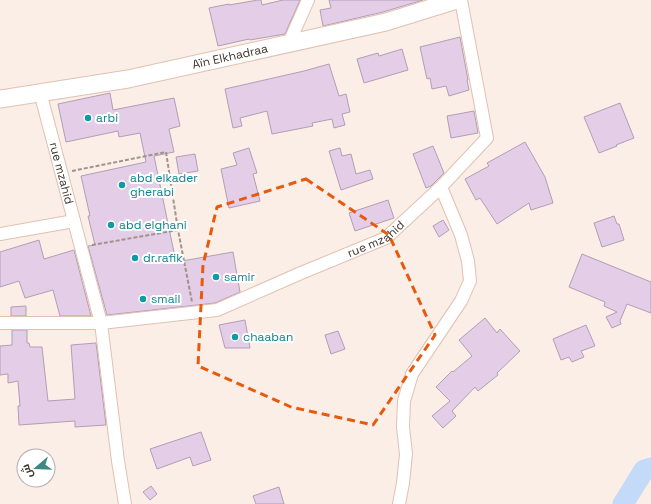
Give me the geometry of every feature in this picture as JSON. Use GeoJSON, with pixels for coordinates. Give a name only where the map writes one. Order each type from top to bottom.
{"type":"FeatureCollection","features":[{"type":"Feature","properties":{"kind":"main road","name":"Aïn Elkhadraa"},"geometry":{"type":"LineString","coordinates":[[0,98],[128,79],[386,22],[457,0]]}},
{"type":"Feature","properties":{"kind":"street"},"geometry":{"type":"LineString","coordinates":[[289,43],[308,0]]}},
{"type":"Feature","properties":{"kind":"street","name":"rue mzahid"},"geometry":{"type":"LineString","coordinates":[[0,323],[101,323],[217,310],[386,238],[441,187],[487,138],[462,0]]}},
{"type":"Feature","properties":{"kind":"street","name":"rue mzahid"},"geometry":{"type":"LineString","coordinates":[[40,92],[101,323],[118,461],[125,504]]}},
{"type":"Feature","properties":{"kind":"street"},"geometry":{"type":"LineString","coordinates":[[399,504],[406,454],[403,427],[404,401],[412,374],[461,301],[470,281],[468,261],[461,235],[441,187]]}},
{"type":"Feature","properties":{"kind":"street"},"geometry":{"type":"LineString","coordinates":[[0,234],[74,221]]}},
{"type":"Feature","properties":{"kind":"path"},"geometry":{"type":"LineString","coordinates":[[62,174],[166,152],[178,230],[194,313]]}},
{"type":"Feature","properties":{"kind":"path"},"geometry":{"type":"LineString","coordinates":[[81,247],[178,230]]}},
{"type":"Feature","properties":{"kind":"highlighted area"},"geometry":{"type":"Polygon","coordinates":[[[306,179],[389,235],[435,335],[373,425],[291,407],[198,366],[203,265],[217,207],[306,179]]]}},
{"type":"Feature","properties":{"kind":"building"},"geometry":{"type":"Polygon","coordinates":[[[261,0],[262,5],[283,0],[300,0],[285,34],[249,39],[218,46],[209,8],[261,0]]]}},
{"type":"Feature","properties":{"kind":"building"},"geometry":{"type":"Polygon","coordinates":[[[329,0],[423,0],[383,12],[323,26],[320,10],[331,8],[329,0]]]}},
{"type":"Feature","properties":{"kind":"building"},"geometry":{"type":"Polygon","coordinates":[[[460,37],[469,90],[449,96],[446,86],[432,89],[430,78],[427,79],[420,47],[460,37]]]}},
{"type":"Feature","properties":{"kind":"building"},"geometry":{"type":"Polygon","coordinates":[[[402,49],[408,70],[364,83],[357,59],[378,53],[379,56],[402,49]]]}},
{"type":"Feature","properties":{"kind":"building"},"geometry":{"type":"Polygon","coordinates":[[[329,64],[339,96],[346,94],[350,112],[342,114],[345,125],[334,128],[332,119],[312,123],[313,126],[272,134],[267,111],[240,118],[242,126],[233,128],[225,89],[329,64]]]}},
{"type":"Feature","properties":{"kind":"building"},"geometry":{"type":"Polygon","coordinates":[[[110,93],[113,110],[174,98],[180,126],[169,129],[174,152],[154,156],[176,262],[233,252],[240,292],[215,303],[107,315],[88,246],[95,245],[81,176],[146,162],[140,133],[119,137],[118,131],[66,142],[58,104],[110,93]]]}},
{"type":"Feature","properties":{"kind":"building"},"geometry":{"type":"Polygon","coordinates":[[[620,103],[634,138],[599,153],[584,117],[620,103]]]}},
{"type":"Feature","properties":{"kind":"building"},"geometry":{"type":"Polygon","coordinates":[[[474,111],[478,133],[451,138],[447,116],[474,111]]]}},
{"type":"Feature","properties":{"kind":"building"},"geometry":{"type":"Polygon","coordinates":[[[525,142],[545,177],[553,203],[531,210],[529,203],[497,224],[480,198],[476,200],[465,179],[489,166],[487,163],[525,142]]]}},
{"type":"Feature","properties":{"kind":"building"},"geometry":{"type":"Polygon","coordinates":[[[433,146],[444,173],[431,186],[426,188],[413,154],[433,146]]]}},
{"type":"Feature","properties":{"kind":"building"},"geometry":{"type":"Polygon","coordinates":[[[249,148],[257,173],[253,174],[260,201],[229,208],[221,169],[237,165],[233,153],[249,148]]]}},
{"type":"Feature","properties":{"kind":"building"},"geometry":{"type":"Polygon","coordinates":[[[340,148],[342,156],[351,154],[356,174],[370,170],[373,179],[341,190],[329,151],[340,148]]]}},
{"type":"Feature","properties":{"kind":"building"},"geometry":{"type":"Polygon","coordinates":[[[195,154],[198,171],[179,174],[176,157],[195,154]]]}},
{"type":"Feature","properties":{"kind":"building"},"geometry":{"type":"Polygon","coordinates":[[[388,200],[394,218],[355,231],[349,213],[388,200]]]}},
{"type":"Feature","properties":{"kind":"building"},"geometry":{"type":"Polygon","coordinates":[[[614,216],[617,224],[619,224],[624,240],[602,247],[594,223],[614,216]]]}},
{"type":"Feature","properties":{"kind":"building"},"geometry":{"type":"Polygon","coordinates":[[[443,220],[449,230],[439,237],[433,226],[443,220]]]}},
{"type":"Feature","properties":{"kind":"building"},"geometry":{"type":"Polygon","coordinates":[[[39,240],[44,259],[74,250],[91,316],[60,316],[53,290],[25,298],[19,281],[0,287],[0,252],[39,240]]]}},
{"type":"Feature","properties":{"kind":"building"},"geometry":{"type":"Polygon","coordinates":[[[582,254],[651,282],[651,313],[627,304],[620,321],[621,324],[612,328],[606,317],[617,312],[604,306],[605,302],[569,287],[582,254]]]}},
{"type":"Feature","properties":{"kind":"building"},"geometry":{"type":"Polygon","coordinates":[[[26,306],[26,316],[11,316],[11,307],[26,306]]]}},
{"type":"Feature","properties":{"kind":"building"},"geometry":{"type":"Polygon","coordinates":[[[485,318],[497,333],[500,329],[520,351],[497,373],[498,375],[478,391],[475,387],[452,411],[456,416],[443,428],[432,416],[450,401],[436,387],[452,371],[453,372],[472,356],[459,340],[485,318]]]}},
{"type":"Feature","properties":{"kind":"building","name":"chaaban"},"geometry":{"type":"Polygon","coordinates":[[[245,320],[250,348],[225,348],[219,325],[245,320]]]}},
{"type":"Feature","properties":{"kind":"building"},"geometry":{"type":"Polygon","coordinates":[[[586,325],[595,346],[581,351],[584,357],[572,362],[569,357],[561,360],[553,339],[586,325]]]}},
{"type":"Feature","properties":{"kind":"building"},"geometry":{"type":"Polygon","coordinates":[[[12,330],[27,330],[27,343],[29,343],[30,347],[42,347],[48,401],[75,399],[71,345],[96,343],[106,425],[75,427],[75,421],[19,425],[18,406],[20,406],[18,381],[8,383],[8,374],[0,375],[0,346],[12,345],[12,330]]]}},
{"type":"Feature","properties":{"kind":"building"},"geometry":{"type":"Polygon","coordinates":[[[338,331],[345,349],[331,354],[325,335],[338,331]]]}},
{"type":"Feature","properties":{"kind":"building"},"geometry":{"type":"Polygon","coordinates":[[[201,432],[211,460],[193,466],[190,457],[157,469],[150,449],[201,432]]]}},
{"type":"Feature","properties":{"kind":"building"},"geometry":{"type":"Polygon","coordinates":[[[151,486],[157,494],[150,500],[143,492],[151,486]]]}},
{"type":"Feature","properties":{"kind":"building"},"geometry":{"type":"Polygon","coordinates":[[[279,487],[284,504],[256,504],[253,496],[279,487]]]}},
{"type":"Feature","properties":{"kind":"waterway"},"geometry":{"type":"LineString","coordinates":[[623,504],[644,470],[651,468]]}},
{"type":"Feature","properties":{"kind":"place","name":"arbi"},"geometry":{"type":"Point","coordinates":[88,118]}},
{"type":"Feature","properties":{"kind":"place","name":"abd elkader gherabi"},"geometry":{"type":"Point","coordinates":[122,185]}},
{"type":"Feature","properties":{"kind":"place","name":"abd elghani"},"geometry":{"type":"Point","coordinates":[111,225]}},
{"type":"Feature","properties":{"kind":"place","name":"dr.rafik"},"geometry":{"type":"Point","coordinates":[135,258]}},
{"type":"Feature","properties":{"kind":"place","name":"samir"},"geometry":{"type":"Point","coordinates":[216,277]}},
{"type":"Feature","properties":{"kind":"place","name":"smail"},"geometry":{"type":"Point","coordinates":[143,299]}},
{"type":"Feature","properties":{"kind":"place","name":"chaaban"},"geometry":{"type":"Point","coordinates":[235,337]}}]}
